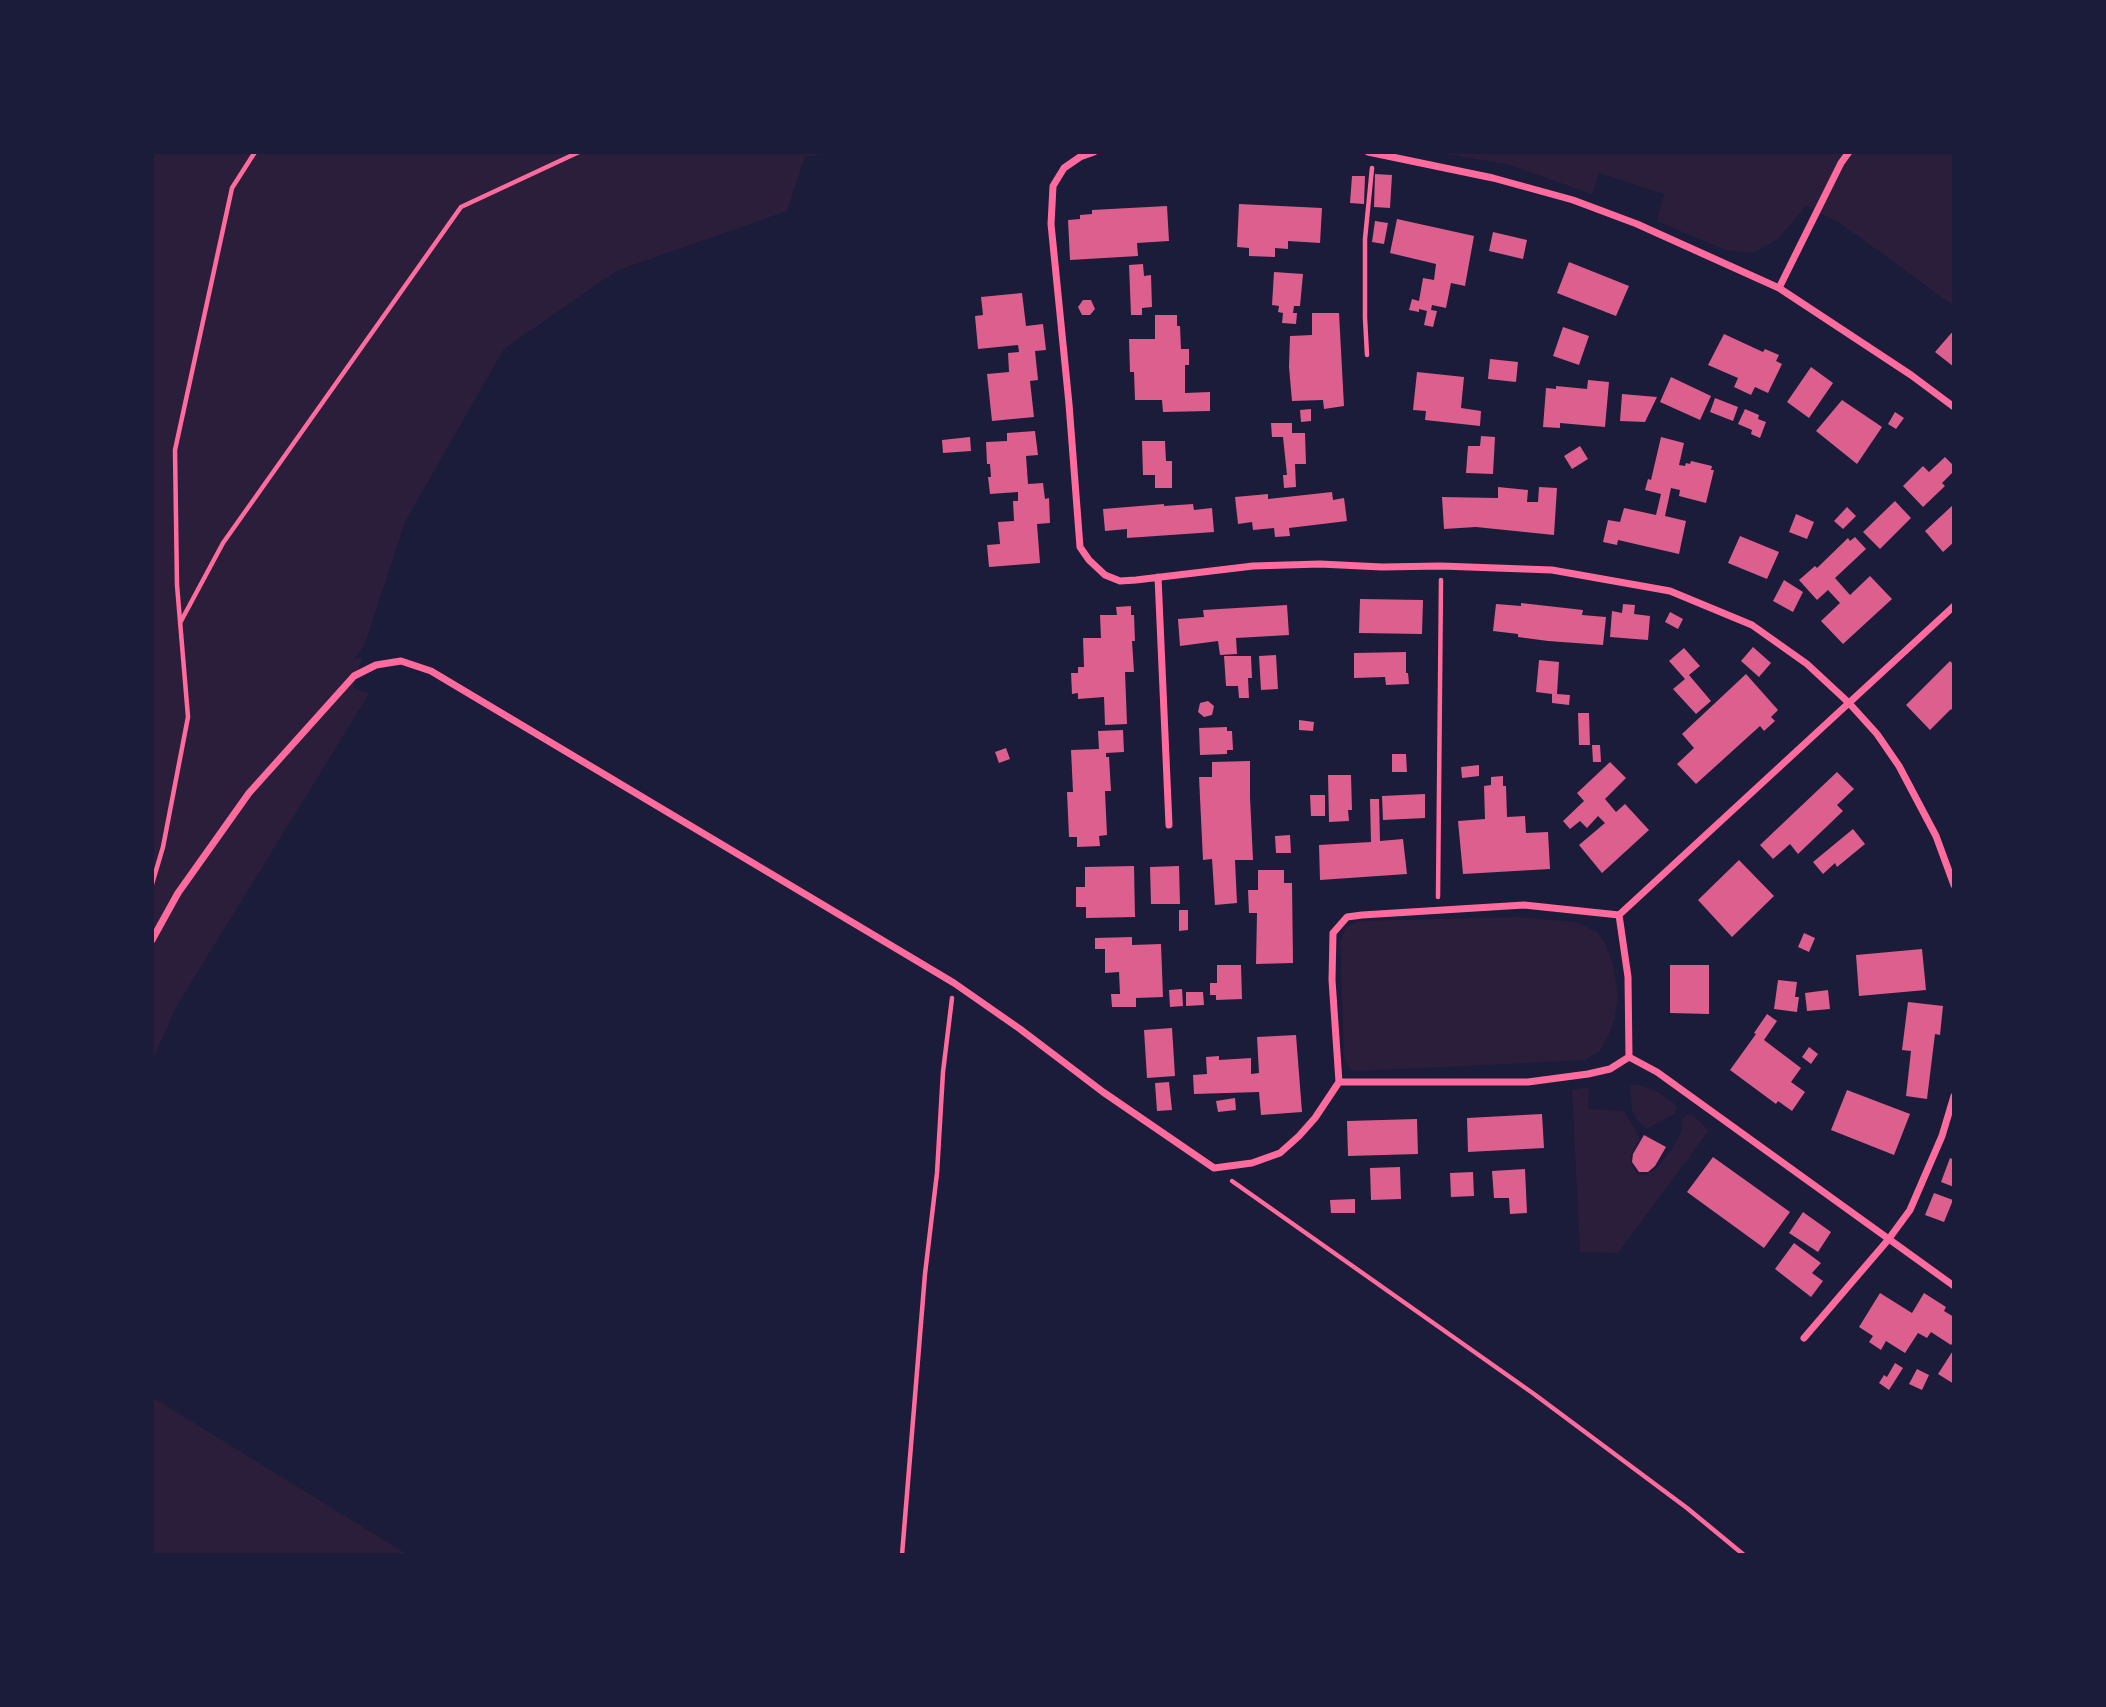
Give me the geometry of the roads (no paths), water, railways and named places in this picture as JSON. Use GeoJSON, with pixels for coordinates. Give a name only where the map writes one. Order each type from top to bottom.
{"type":"FeatureCollection","features":[{"type":"Feature","properties":{"kind":"street"},"geometry":{"type":"LineString","coordinates":[[1094,152],[1080,157],[1064,168],[1053,186],[1051,224],[1080,547],[1105,575],[1120,581],[1253,566],[1441,566],[1552,570],[1670,591],[1752,625],[1807,664],[1849,703],[1877,734],[1899,766],[1936,836],[1954,885]]}},
{"type":"Feature","properties":{"kind":"street"},"geometry":{"type":"LineString","coordinates":[[1368,152],[1493,178],[1573,200],[1637,224],[1779,288],[1911,375],[1954,407]]}},
{"type":"Feature","properties":{"kind":"street"},"geometry":{"type":"LineString","coordinates":[[1779,288],[1849,152]]}},
{"type":"Feature","properties":{"kind":"street"},"geometry":{"type":"LineString","coordinates":[[1158,577],[1169,825]]}},
{"type":"Feature","properties":{"kind":"street"},"geometry":{"type":"LineString","coordinates":[[152,940],[178,893],[249,793],[354,676],[376,665],[401,661],[431,671],[954,983],[1103,1092],[1214,1168],[1252,1163],[1280,1153],[1307,1127],[1339,1082],[1332,980],[1333,933],[1347,918],[1524,905],[1619,915],[1954,606]]}},
{"type":"Feature","properties":{"kind":"street"},"geometry":{"type":"LineString","coordinates":[[1619,915],[1628,977],[1629,1057]]}},
{"type":"Feature","properties":{"kind":"street"},"geometry":{"type":"LineString","coordinates":[[1339,1082],[1528,1082],[1599,1072],[1610,1069],[1629,1057]]}},
{"type":"Feature","properties":{"kind":"street"},"geometry":{"type":"LineString","coordinates":[[1629,1057],[1657,1072],[1954,1286]]}},
{"type":"Feature","properties":{"kind":"street"},"geometry":{"type":"LineString","coordinates":[[1804,1338],[1888,1240],[1910,1210],[1942,1136],[1954,1096]]}}]}
